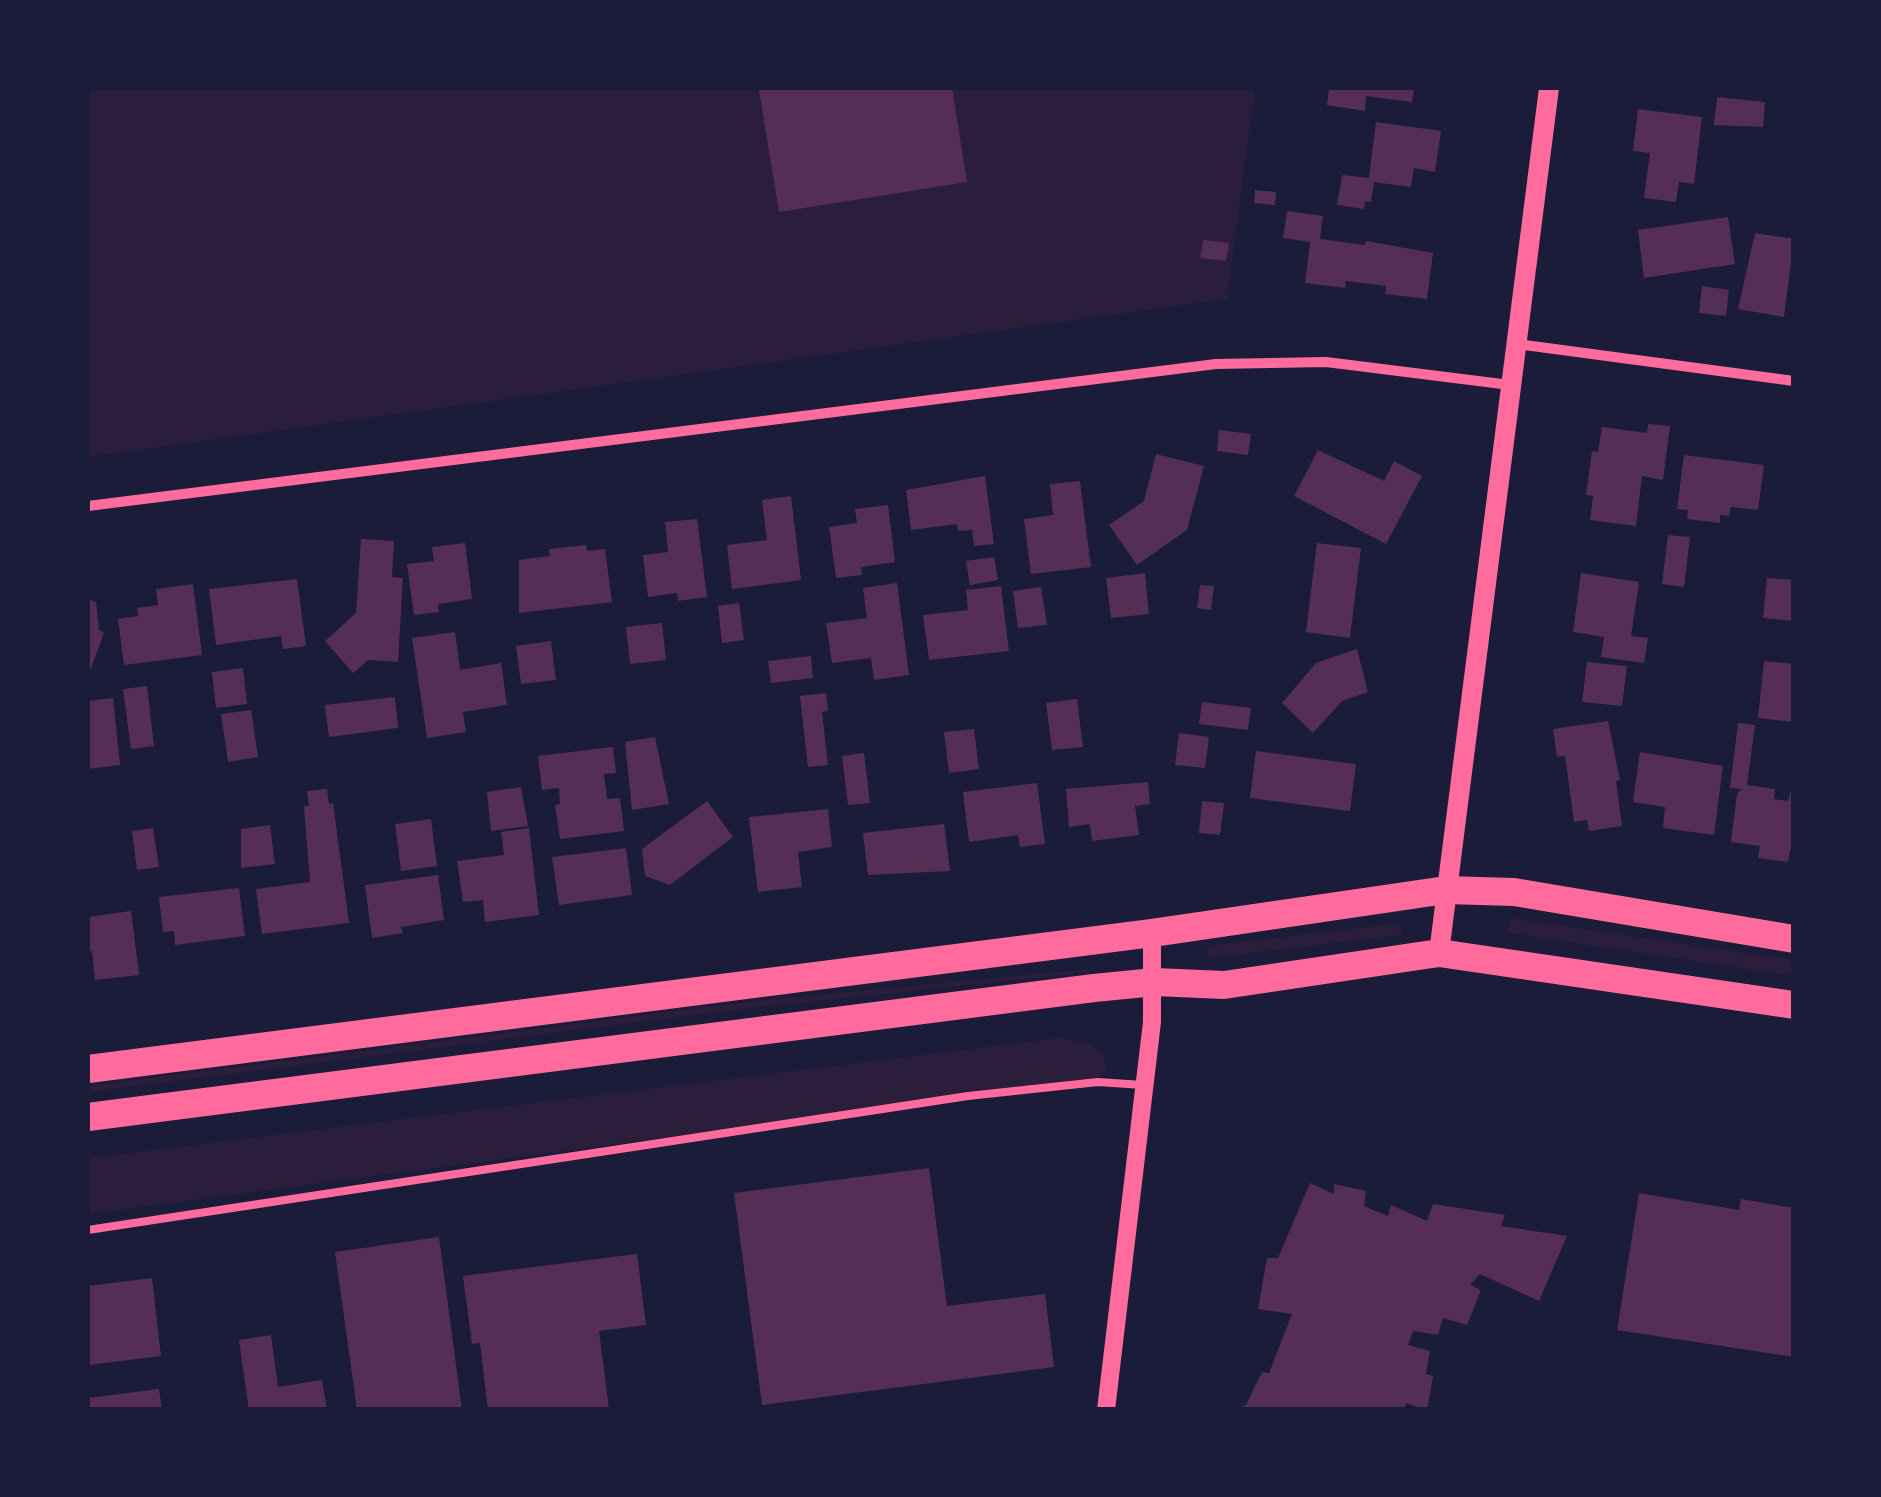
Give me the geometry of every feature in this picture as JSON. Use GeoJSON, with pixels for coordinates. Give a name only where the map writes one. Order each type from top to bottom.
{"type":"FeatureCollection","features":[{"type":"Feature","properties":{"kind":"highway"},"geometry":{"type":"LineString","coordinates":[[88,1069],[1152,933],[1446,890],[1514,892],[1794,938]]}},
{"type":"Feature","properties":{"kind":"highway"},"geometry":{"type":"LineString","coordinates":[[88,1116],[1154,982],[1224,985],[1439,953],[1794,1005]]}},
{"type":"Feature","properties":{"kind":"main road"},"geometry":{"type":"LineString","coordinates":[[1439,953],[1549,88]]}},
{"type":"Feature","properties":{"kind":"street"},"geometry":{"type":"LineString","coordinates":[[1515,344],[1794,381]]}},
{"type":"Feature","properties":{"kind":"street"},"geometry":{"type":"LineString","coordinates":[[88,506],[1216,364],[1326,362],[1510,385]]}},
{"type":"Feature","properties":{"kind":"street"},"geometry":{"type":"LineString","coordinates":[[1106,1410],[1154,982],[1152,933]]}},
{"type":"Feature","properties":{"kind":"lane"},"geometry":{"type":"LineString","coordinates":[[88,1230],[968,1096],[1098,1082],[1143,1085]]}},
{"type":"Feature","properties":{"kind":"shaded area"},"geometry":{"type":"Polygon","coordinates":[[[88,88],[1255,88],[1227,299],[88,457],[88,88]]]}},
{"type":"Feature","properties":{"kind":"shaded area"},"geometry":{"type":"Polygon","coordinates":[[[1510,918],[1793,960],[1793,976],[1509,933],[1510,918]]]}},
{"type":"Feature","properties":{"kind":"shaded area"},"geometry":{"type":"Polygon","coordinates":[[[1401,923],[1402,935],[1209,958],[1207,946],[1401,923]]]}},
{"type":"Feature","properties":{"kind":"shaded area"},"geometry":{"type":"Polygon","coordinates":[[[1091,969],[88,1092],[88,1086],[754,1001],[1091,969]]]}},
{"type":"Feature","properties":{"kind":"shaded area"},"geometry":{"type":"Polygon","coordinates":[[[1059,1038],[1087,1043],[1103,1053],[1107,1072],[1094,1081],[88,1214],[88,1158],[1059,1038]]]}},
{"type":"Feature","properties":{"kind":"building"},"geometry":{"type":"Polygon","coordinates":[[[952,88],[967,182],[779,212],[759,90],[952,88]]]}},
{"type":"Feature","properties":{"kind":"building"},"geometry":{"type":"Polygon","coordinates":[[[1329,88],[1414,88],[1412,102],[1366,96],[1365,111],[1327,105],[1329,88]]]}},
{"type":"Feature","properties":{"kind":"building"},"geometry":{"type":"Polygon","coordinates":[[[1717,97],[1765,102],[1763,127],[1714,125],[1717,97]]]}},
{"type":"Feature","properties":{"kind":"building"},"geometry":{"type":"Polygon","coordinates":[[[1638,109],[1702,117],[1694,184],[1679,182],[1676,202],[1644,198],[1650,153],[1633,151],[1638,109]]]}},
{"type":"Feature","properties":{"kind":"building"},"geometry":{"type":"Polygon","coordinates":[[[1376,122],[1441,131],[1435,172],[1414,168],[1411,187],[1374,182],[1371,202],[1365,201],[1364,209],[1337,205],[1342,175],[1369,178],[1376,122]]]}},
{"type":"Feature","properties":{"kind":"building"},"geometry":{"type":"Polygon","coordinates":[[[1255,190],[1276,192],[1275,205],[1254,203],[1255,190]]]}},
{"type":"Feature","properties":{"kind":"building"},"geometry":{"type":"Polygon","coordinates":[[[1287,211],[1323,216],[1320,239],[1365,245],[1366,241],[1433,253],[1427,299],[1385,294],[1386,286],[1346,281],[1345,288],[1305,283],[1310,242],[1283,238],[1287,211]]]}},
{"type":"Feature","properties":{"kind":"building"},"geometry":{"type":"Polygon","coordinates":[[[1728,217],[1735,264],[1644,278],[1638,230],[1728,217]]]}},
{"type":"Feature","properties":{"kind":"building"},"geometry":{"type":"Polygon","coordinates":[[[1755,233],[1794,239],[1784,317],[1738,309],[1755,233]]]}},
{"type":"Feature","properties":{"kind":"building"},"geometry":{"type":"Polygon","coordinates":[[[1203,240],[1229,243],[1226,261],[1200,258],[1203,240]]]}},
{"type":"Feature","properties":{"kind":"building"},"geometry":{"type":"Polygon","coordinates":[[[1702,286],[1729,290],[1726,316],[1699,313],[1702,286]]]}},
{"type":"Feature","properties":{"kind":"building"},"geometry":{"type":"Polygon","coordinates":[[[1648,424],[1670,426],[1663,480],[1642,476],[1636,526],[1590,520],[1593,496],[1586,495],[1592,451],[1598,452],[1602,427],[1647,433],[1648,424]]]}},
{"type":"Feature","properties":{"kind":"building"},"geometry":{"type":"Polygon","coordinates":[[[1219,430],[1251,434],[1248,455],[1217,451],[1219,430]]]}},
{"type":"Feature","properties":{"kind":"building"},"geometry":{"type":"Polygon","coordinates":[[[1318,450],[1384,481],[1394,461],[1422,476],[1386,544],[1294,496],[1318,450]]]}},
{"type":"Feature","properties":{"kind":"building"},"geometry":{"type":"Polygon","coordinates":[[[1156,454],[1204,466],[1187,530],[1137,565],[1109,525],[1144,501],[1156,454]]]}},
{"type":"Feature","properties":{"kind":"building"},"geometry":{"type":"Polygon","coordinates":[[[1684,455],[1764,465],[1758,510],[1731,507],[1729,516],[1720,515],[1720,523],[1687,519],[1688,510],[1677,509],[1684,455]]]}},
{"type":"Feature","properties":{"kind":"building"},"geometry":{"type":"Polygon","coordinates":[[[985,476],[994,544],[974,546],[972,530],[958,531],[957,524],[911,530],[906,490],[985,476]]]}},
{"type":"Feature","properties":{"kind":"building"},"geometry":{"type":"Polygon","coordinates":[[[1080,481],[1091,567],[1031,574],[1024,519],[1053,515],[1050,484],[1080,481]]]}},
{"type":"Feature","properties":{"kind":"building"},"geometry":{"type":"Polygon","coordinates":[[[791,496],[801,580],[732,589],[727,545],[767,540],[762,500],[791,496]]]}},
{"type":"Feature","properties":{"kind":"building"},"geometry":{"type":"Polygon","coordinates":[[[888,505],[895,562],[861,567],[862,575],[836,578],[829,527],[857,523],[855,509],[888,505]]]}},
{"type":"Feature","properties":{"kind":"building"},"geometry":{"type":"Polygon","coordinates":[[[697,519],[707,597],[678,601],[677,593],[648,597],[643,555],[668,552],[665,522],[697,519]]]}},
{"type":"Feature","properties":{"kind":"building"},"geometry":{"type":"Polygon","coordinates":[[[1668,535],[1690,537],[1684,587],[1662,584],[1668,535]]]}},
{"type":"Feature","properties":{"kind":"building"},"geometry":{"type":"Polygon","coordinates":[[[361,539],[394,541],[392,577],[403,578],[398,662],[368,660],[353,673],[325,641],[356,613],[361,539]]]}},
{"type":"Feature","properties":{"kind":"building"},"geometry":{"type":"Polygon","coordinates":[[[465,543],[472,599],[438,604],[439,612],[414,615],[407,564],[434,561],[432,547],[465,543]]]}},
{"type":"Feature","properties":{"kind":"building"},"geometry":{"type":"Polygon","coordinates":[[[1317,543],[1361,548],[1350,638],[1306,632],[1317,543]]]}},
{"type":"Feature","properties":{"kind":"building"},"geometry":{"type":"Polygon","coordinates":[[[586,545],[587,551],[605,549],[612,602],[519,613],[519,560],[550,556],[549,549],[586,545]]]}},
{"type":"Feature","properties":{"kind":"building"},"geometry":{"type":"Polygon","coordinates":[[[994,557],[998,580],[970,585],[966,561],[994,557]]]}},
{"type":"Feature","properties":{"kind":"building"},"geometry":{"type":"Polygon","coordinates":[[[1145,573],[1149,614],[1111,618],[1106,578],[1145,573]]]}},
{"type":"Feature","properties":{"kind":"building"},"geometry":{"type":"Polygon","coordinates":[[[1581,573],[1639,582],[1631,636],[1648,638],[1644,663],[1601,657],[1604,637],[1573,632],[1581,573]]]}},
{"type":"Feature","properties":{"kind":"building"},"geometry":{"type":"Polygon","coordinates":[[[1767,578],[1794,580],[1794,621],[1763,618],[1767,578]]]}},
{"type":"Feature","properties":{"kind":"building"},"geometry":{"type":"Polygon","coordinates":[[[297,579],[306,646],[283,649],[281,636],[216,645],[209,589],[297,579]]]}},
{"type":"Feature","properties":{"kind":"building"},"geometry":{"type":"Polygon","coordinates":[[[897,583],[909,675],[874,680],[871,658],[832,663],[826,623],[867,618],[863,588],[897,583]]]}},
{"type":"Feature","properties":{"kind":"building"},"geometry":{"type":"Polygon","coordinates":[[[193,584],[202,655],[124,665],[118,619],[138,616],[137,608],[158,605],[156,589],[193,584]]]}},
{"type":"Feature","properties":{"kind":"building"},"geometry":{"type":"Polygon","coordinates":[[[1200,585],[1214,586],[1211,610],[1197,608],[1200,585]]]}},
{"type":"Feature","properties":{"kind":"building"},"geometry":{"type":"Polygon","coordinates":[[[1001,586],[1009,651],[929,660],[923,615],[968,610],[966,590],[1001,586]]]}},
{"type":"Feature","properties":{"kind":"building"},"geometry":{"type":"Polygon","coordinates":[[[1041,587],[1047,625],[1018,628],[1013,591],[1041,587]]]}},
{"type":"Feature","properties":{"kind":"building"},"geometry":{"type":"Polygon","coordinates":[[[88,599],[96,602],[99,630],[104,633],[88,676],[88,599]]]}},
{"type":"Feature","properties":{"kind":"building"},"geometry":{"type":"Polygon","coordinates":[[[739,603],[744,640],[722,643],[718,606],[739,603]]]}},
{"type":"Feature","properties":{"kind":"building"},"geometry":{"type":"Polygon","coordinates":[[[662,623],[666,660],[630,664],[626,627],[662,623]]]}},
{"type":"Feature","properties":{"kind":"building"},"geometry":{"type":"Polygon","coordinates":[[[455,632],[460,670],[501,663],[507,705],[463,712],[466,732],[427,738],[412,638],[455,632]]]}},
{"type":"Feature","properties":{"kind":"building"},"geometry":{"type":"Polygon","coordinates":[[[551,641],[556,680],[521,684],[516,646],[551,641]]]}},
{"type":"Feature","properties":{"kind":"building"},"geometry":{"type":"Polygon","coordinates":[[[1357,649],[1368,692],[1342,701],[1313,733],[1282,703],[1316,663],[1357,649]]]}},
{"type":"Feature","properties":{"kind":"building"},"geometry":{"type":"Polygon","coordinates":[[[811,656],[813,678],[771,683],[768,661],[811,656]]]}},
{"type":"Feature","properties":{"kind":"building"},"geometry":{"type":"Polygon","coordinates":[[[1764,661],[1794,664],[1794,722],[1758,718],[1764,661]]]}},
{"type":"Feature","properties":{"kind":"building"},"geometry":{"type":"Polygon","coordinates":[[[1587,662],[1627,666],[1622,706],[1582,702],[1587,662]]]}},
{"type":"Feature","properties":{"kind":"building"},"geometry":{"type":"Polygon","coordinates":[[[243,668],[247,704],[216,708],[212,672],[243,668]]]}},
{"type":"Feature","properties":{"kind":"building"},"geometry":{"type":"Polygon","coordinates":[[[147,686],[154,746],[131,749],[123,689],[147,686]]]}},
{"type":"Feature","properties":{"kind":"building"},"geometry":{"type":"Polygon","coordinates":[[[826,693],[828,711],[822,712],[828,765],[808,767],[800,696],[826,693]]]}},
{"type":"Feature","properties":{"kind":"building"},"geometry":{"type":"Polygon","coordinates":[[[395,697],[398,728],[329,737],[325,705],[395,697]]]}},
{"type":"Feature","properties":{"kind":"building"},"geometry":{"type":"Polygon","coordinates":[[[113,698],[120,765],[88,769],[88,701],[113,698]]]}},
{"type":"Feature","properties":{"kind":"building"},"geometry":{"type":"Polygon","coordinates":[[[1077,699],[1083,747],[1052,750],[1046,703],[1077,699]]]}},
{"type":"Feature","properties":{"kind":"building"},"geometry":{"type":"Polygon","coordinates":[[[1202,702],[1251,708],[1248,730],[1199,724],[1202,702]]]}},
{"type":"Feature","properties":{"kind":"building"},"geometry":{"type":"Polygon","coordinates":[[[251,710],[258,757],[228,762],[221,714],[251,710]]]}},
{"type":"Feature","properties":{"kind":"building"},"geometry":{"type":"Polygon","coordinates":[[[1608,721],[1620,780],[1616,781],[1622,826],[1589,831],[1587,820],[1574,822],[1565,756],[1557,757],[1553,729],[1608,721]]]}},
{"type":"Feature","properties":{"kind":"building"},"geometry":{"type":"Polygon","coordinates":[[[1738,723],[1755,725],[1747,785],[1775,789],[1774,799],[1788,801],[1794,779],[1794,850],[1790,850],[1788,862],[1758,858],[1760,846],[1731,842],[1737,794],[1742,789],[1730,788],[1738,723]]]}},
{"type":"Feature","properties":{"kind":"building"},"geometry":{"type":"Polygon","coordinates":[[[974,729],[979,769],[949,773],[944,732],[974,729]]]}},
{"type":"Feature","properties":{"kind":"building"},"geometry":{"type":"Polygon","coordinates":[[[1179,733],[1209,737],[1205,768],[1175,765],[1179,733]]]}},
{"type":"Feature","properties":{"kind":"building"},"geometry":{"type":"Polygon","coordinates":[[[655,737],[669,804],[632,810],[625,742],[655,737]]]}},
{"type":"Feature","properties":{"kind":"building"},"geometry":{"type":"Polygon","coordinates":[[[613,747],[616,773],[604,774],[607,799],[620,798],[624,831],[560,839],[555,805],[560,804],[559,788],[542,790],[538,756],[613,747]]]}},
{"type":"Feature","properties":{"kind":"building"},"geometry":{"type":"Polygon","coordinates":[[[1256,751],[1356,764],[1350,811],[1250,798],[1256,751]]]}},
{"type":"Feature","properties":{"kind":"building"},"geometry":{"type":"Polygon","coordinates":[[[1640,752],[1723,766],[1714,835],[1663,828],[1665,807],[1633,802],[1640,752]]]}},
{"type":"Feature","properties":{"kind":"building"},"geometry":{"type":"Polygon","coordinates":[[[864,753],[870,803],[848,805],[842,756],[864,753]]]}},
{"type":"Feature","properties":{"kind":"building"},"geometry":{"type":"Polygon","coordinates":[[[1148,782],[1150,804],[1135,806],[1139,835],[1092,841],[1090,824],[1069,827],[1066,789],[1148,782]]]}},
{"type":"Feature","properties":{"kind":"building"},"geometry":{"type":"Polygon","coordinates":[[[1037,783],[1045,844],[1020,847],[1018,835],[969,842],[963,792],[1037,783]]]}},
{"type":"Feature","properties":{"kind":"building"},"geometry":{"type":"Polygon","coordinates":[[[521,787],[528,826],[491,831],[487,792],[521,787]]]}},
{"type":"Feature","properties":{"kind":"building"},"geometry":{"type":"Polygon","coordinates":[[[327,789],[329,804],[333,803],[349,923],[262,934],[256,889],[310,882],[304,806],[309,806],[307,791],[327,789]]]}},
{"type":"Feature","properties":{"kind":"building"},"geometry":{"type":"Polygon","coordinates":[[[707,801],[733,837],[670,885],[645,876],[642,849],[707,801]]]}},
{"type":"Feature","properties":{"kind":"building"},"geometry":{"type":"Polygon","coordinates":[[[1202,801],[1224,803],[1220,835],[1199,833],[1202,801]]]}},
{"type":"Feature","properties":{"kind":"building"},"geometry":{"type":"Polygon","coordinates":[[[828,809],[832,847],[798,852],[802,887],[758,892],[749,817],[828,809]]]}},
{"type":"Feature","properties":{"kind":"building"},"geometry":{"type":"Polygon","coordinates":[[[431,819],[437,866],[401,871],[395,824],[431,819]]]}},
{"type":"Feature","properties":{"kind":"building"},"geometry":{"type":"Polygon","coordinates":[[[944,824],[950,871],[868,875],[863,833],[944,824]]]}},
{"type":"Feature","properties":{"kind":"building"},"geometry":{"type":"Polygon","coordinates":[[[270,825],[275,864],[241,868],[241,829],[270,825]]]}},
{"type":"Feature","properties":{"kind":"building"},"geometry":{"type":"Polygon","coordinates":[[[153,828],[159,867],[137,870],[132,831],[153,828]]]}},
{"type":"Feature","properties":{"kind":"building"},"geometry":{"type":"Polygon","coordinates":[[[529,828],[539,915],[485,922],[483,900],[463,902],[457,861],[504,855],[501,832],[529,828]]]}},
{"type":"Feature","properties":{"kind":"building"},"geometry":{"type":"Polygon","coordinates":[[[626,848],[632,895],[559,905],[552,857],[626,848]]]}},
{"type":"Feature","properties":{"kind":"building"},"geometry":{"type":"Polygon","coordinates":[[[438,875],[444,920],[401,927],[403,933],[372,938],[365,885],[438,875]]]}},
{"type":"Feature","properties":{"kind":"building"},"geometry":{"type":"Polygon","coordinates":[[[239,888],[245,936],[175,945],[174,931],[163,932],[159,897],[239,888]]]}},
{"type":"Feature","properties":{"kind":"building"},"geometry":{"type":"Polygon","coordinates":[[[131,911],[139,975],[95,980],[92,951],[88,951],[88,917],[131,911]]]}},
{"type":"Feature","properties":{"kind":"building"},"geometry":{"type":"Polygon","coordinates":[[[929,1168],[947,1306],[1045,1294],[1054,1367],[762,1405],[734,1193],[929,1168]]]}},
{"type":"Feature","properties":{"kind":"building"},"geometry":{"type":"Polygon","coordinates":[[[1310,1183],[1334,1194],[1334,1184],[1366,1191],[1364,1206],[1388,1216],[1391,1205],[1427,1221],[1433,1204],[1505,1215],[1501,1226],[1567,1236],[1539,1301],[1480,1274],[1470,1285],[1481,1290],[1467,1325],[1443,1318],[1438,1335],[1413,1331],[1408,1345],[1430,1351],[1426,1374],[1433,1376],[1427,1410],[1406,1403],[1404,1410],[1234,1410],[1246,1405],[1262,1372],[1269,1373],[1292,1314],[1258,1309],[1267,1258],[1278,1258],[1310,1183]]]}},
{"type":"Feature","properties":{"kind":"building"},"geometry":{"type":"Polygon","coordinates":[[[1639,1193],[1739,1210],[1741,1199],[1794,1208],[1794,1357],[1617,1330],[1639,1193]]]}},
{"type":"Feature","properties":{"kind":"building"},"geometry":{"type":"Polygon","coordinates":[[[439,1237],[462,1410],[357,1410],[335,1252],[439,1237]]]}},
{"type":"Feature","properties":{"kind":"building"},"geometry":{"type":"Polygon","coordinates":[[[637,1254],[646,1325],[599,1331],[609,1409],[488,1410],[480,1343],[472,1344],[463,1276],[637,1254]]]}},
{"type":"Feature","properties":{"kind":"building"},"geometry":{"type":"Polygon","coordinates":[[[152,1278],[161,1356],[89,1365],[88,1286],[152,1278]]]}},
{"type":"Feature","properties":{"kind":"building"},"geometry":{"type":"Polygon","coordinates":[[[271,1335],[278,1387],[322,1380],[327,1410],[249,1410],[239,1340],[271,1335]]]}},
{"type":"Feature","properties":{"kind":"building"},"geometry":{"type":"Polygon","coordinates":[[[159,1389],[162,1410],[88,1410],[88,1398],[159,1389]]]}}]}
